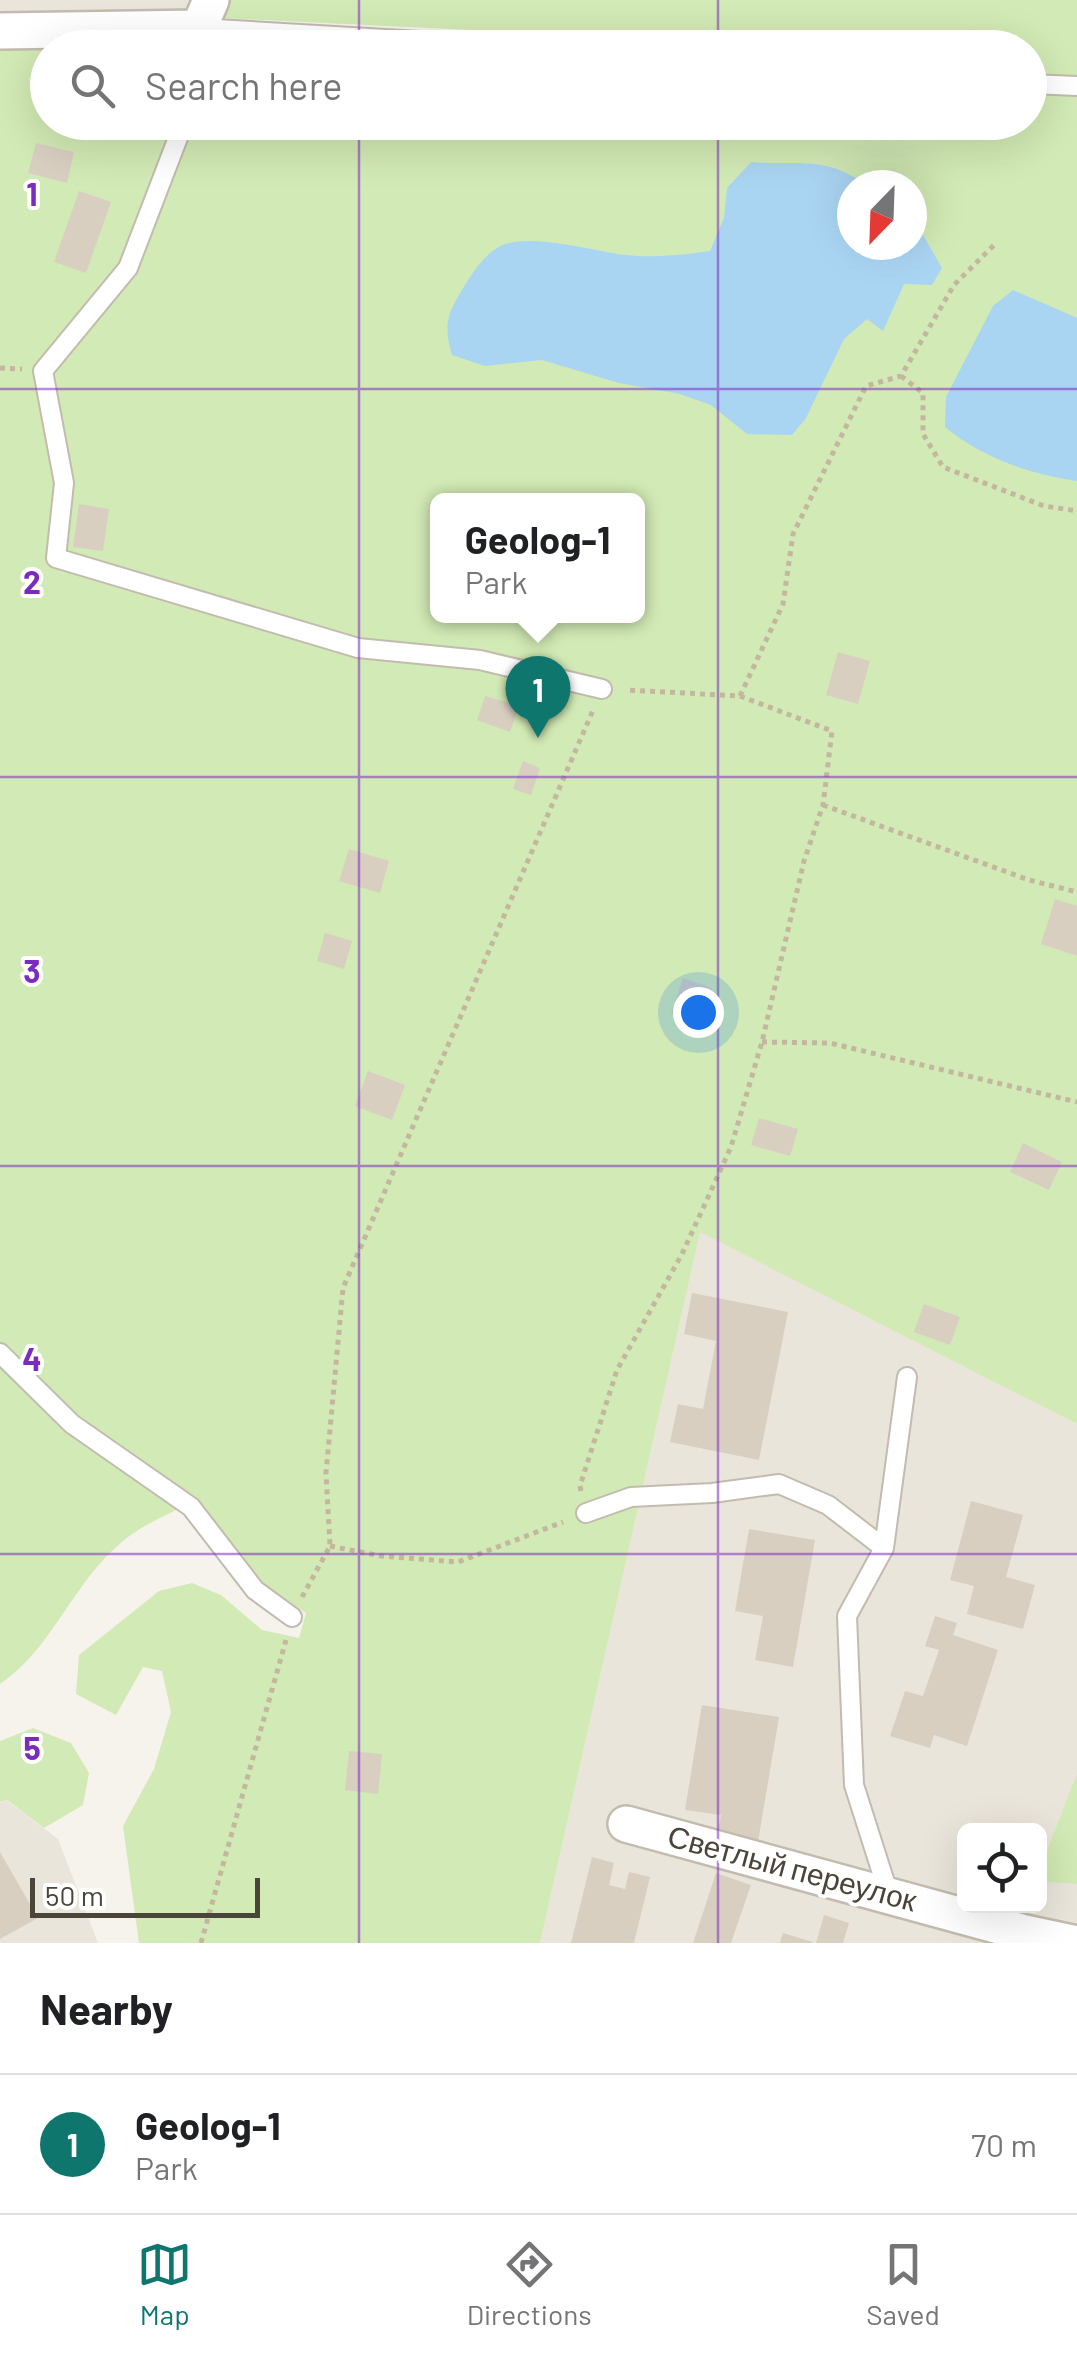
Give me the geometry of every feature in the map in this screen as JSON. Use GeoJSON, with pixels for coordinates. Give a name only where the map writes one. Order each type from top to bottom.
{"type":"FeatureCollection","features":[{"type":"Feature","properties":{"kind":"street"},"geometry":{"type":"LineString","coordinates":[[34,30],[203,25]]}},
{"type":"Feature","properties":{"kind":"street"},"geometry":{"type":"LineString","coordinates":[[0,31],[30,30]]}},
{"type":"Feature","properties":{"kind":"street","name":"Светлый переулок"},"geometry":{"type":"LineString","coordinates":[[626,1824],[1073,1943]]}},
{"type":"Feature","properties":{"kind":"lane"},"geometry":{"type":"LineString","coordinates":[[203,25],[276,30]]}},
{"type":"Feature","properties":{"kind":"lane"},"geometry":{"type":"LineString","coordinates":[[1047,85],[1077,86]]}},
{"type":"Feature","properties":{"kind":"lane"},"geometry":{"type":"LineString","coordinates":[[177,140],[128,268],[44,371],[64,483],[56,558],[358,648],[480,660],[602,689]]}},
{"type":"Feature","properties":{"kind":"lane"},"geometry":{"type":"LineString","coordinates":[[0,1353],[72,1424],[191,1507],[255,1590],[292,1617]]}},
{"type":"Feature","properties":{"kind":"lane"},"geometry":{"type":"LineString","coordinates":[[889,1895],[854,1785],[847,1616],[884,1548],[907,1378]]}},
{"type":"Feature","properties":{"kind":"lane"},"geometry":{"type":"LineString","coordinates":[[586,1513],[630,1497],[779,1484],[828,1505],[884,1548]]}},
{"type":"Feature","properties":{"kind":"path"},"geometry":{"type":"LineString","coordinates":[[740,696],[783,604],[793,534],[866,386],[901,376],[954,285],[995,244]]}},
{"type":"Feature","properties":{"kind":"path"},"geometry":{"type":"LineString","coordinates":[[901,376],[922,393],[922,434],[943,467],[1044,506],[1077,511]]}},
{"type":"Feature","properties":{"kind":"path"},"geometry":{"type":"LineString","coordinates":[[201,1943],[292,1617],[330,1546],[326,1473],[343,1288],[602,689],[740,696],[832,731],[823,804],[804,860],[762,1042],[730,1147],[682,1254],[618,1370],[580,1486],[586,1513],[458,1562],[381,1556],[330,1546]]}},
{"type":"Feature","properties":{"kind":"path"},"geometry":{"type":"LineString","coordinates":[[823,804],[1029,880],[1077,892]]}},
{"type":"Feature","properties":{"kind":"path"},"geometry":{"type":"LineString","coordinates":[[762,1042],[830,1043],[1077,1102]]}},
{"type":"Feature","properties":{"kind":"shaded area"},"geometry":{"type":"Polygon","coordinates":[[[0,0],[201,0],[192,18],[0,22],[0,0]]]}},
{"type":"Feature","properties":{"kind":"shaded area"},"geometry":{"type":"Polygon","coordinates":[[[700,1231],[1077,1424],[1077,1773],[1047,1850],[1047,1823],[957,1823],[957,1913],[1047,1913],[1047,1882],[1077,1884],[1077,1943],[540,1943],[700,1231]]]}},
{"type":"Feature","properties":{"kind":"shaded area"},"geometry":{"type":"Polygon","coordinates":[[[6,1800],[58,1839],[98,1943],[0,1943],[0,1803],[6,1800]]]}},
{"type":"Feature","properties":{"kind":"green space"},"geometry":{"type":"Polygon","coordinates":[[[223,0],[1077,0],[1077,77],[1047,76],[1047,30],[469,30],[221,18],[223,0]]]}},
{"type":"Feature","properties":{"kind":"green space"},"geometry":{"type":"Polygon","coordinates":[[[0,39],[30,39],[30,140],[1047,140],[1047,93],[1077,94],[1077,1424],[700,1232],[540,1943],[139,1943],[123,1826],[154,1769],[171,1712],[162,1671],[143,1667],[116,1715],[76,1694],[79,1655],[159,1591],[192,1583],[221,1595],[262,1630],[299,1638],[306,1613],[260,1581],[197,1499],[148,1524],[105,1558],[19,1669],[0,1684],[0,39]]]}},
{"type":"Feature","properties":{"kind":"green space"},"geometry":{"type":"Polygon","coordinates":[[[33,1728],[71,1743],[89,1773],[83,1805],[44,1828],[7,1800],[0,1802],[0,1741],[33,1728]]]}},
{"type":"Feature","properties":{"kind":"green space"},"geometry":{"type":"Polygon","coordinates":[[[1077,1773],[1077,1884],[1047,1882],[1047,1850],[1077,1773]]]}},
{"type":"Feature","properties":{"kind":"water"},"geometry":{"type":"Polygon","coordinates":[[[751,162],[837,169],[837,260],[927,260],[927,242],[942,268],[932,285],[904,284],[883,331],[867,319],[844,339],[806,418],[792,435],[747,434],[711,405],[542,360],[485,366],[452,355],[447,329],[453,307],[474,271],[496,248],[530,241],[636,256],[710,251],[724,218],[727,188],[751,162]]]}},
{"type":"Feature","properties":{"kind":"water"},"geometry":{"type":"Polygon","coordinates":[[[1013,290],[1077,318],[1077,481],[1007,463],[945,427],[946,397],[993,306],[1013,290]]]}},
{"type":"Feature","properties":{"kind":"building"},"geometry":{"type":"Polygon","coordinates":[[[36,143],[74,152],[67,183],[28,173],[36,143]]]}},
{"type":"Feature","properties":{"kind":"building"},"geometry":{"type":"Polygon","coordinates":[[[79,191],[111,202],[86,273],[54,262],[79,191]]]}},
{"type":"Feature","properties":{"kind":"building"},"geometry":{"type":"Polygon","coordinates":[[[79,504],[109,509],[103,551],[73,547],[79,504]]]}},
{"type":"Feature","properties":{"kind":"building"},"geometry":{"type":"Polygon","coordinates":[[[838,652],[870,661],[858,704],[826,695],[838,652]]]}},
{"type":"Feature","properties":{"kind":"building"},"geometry":{"type":"Polygon","coordinates":[[[485,696],[519,706],[510,732],[477,720],[485,696]]]}},
{"type":"Feature","properties":{"kind":"building"},"geometry":{"type":"Polygon","coordinates":[[[523,761],[540,768],[531,795],[513,789],[523,761]]]}},
{"type":"Feature","properties":{"kind":"building"},"geometry":{"type":"Polygon","coordinates":[[[349,849],[389,861],[380,893],[339,881],[349,849]]]}},
{"type":"Feature","properties":{"kind":"building"},"geometry":{"type":"Polygon","coordinates":[[[1055,899],[1077,906],[1077,956],[1041,944],[1055,899]]]}},
{"type":"Feature","properties":{"kind":"building"},"geometry":{"type":"Polygon","coordinates":[[[325,933],[352,941],[344,969],[317,961],[325,933]]]}},
{"type":"Feature","properties":{"kind":"building"},"geometry":{"type":"Polygon","coordinates":[[[683,978],[712,988],[700,1024],[671,1014],[683,978]]]}},
{"type":"Feature","properties":{"kind":"building"},"geometry":{"type":"Polygon","coordinates":[[[368,1071],[405,1085],[392,1120],[355,1106],[368,1071]]]}},
{"type":"Feature","properties":{"kind":"building"},"geometry":{"type":"Polygon","coordinates":[[[759,1118],[798,1129],[790,1156],[751,1145],[759,1118]]]}},
{"type":"Feature","properties":{"kind":"building"},"geometry":{"type":"Polygon","coordinates":[[[1023,1143],[1062,1162],[1049,1190],[1010,1172],[1023,1143]]]}},
{"type":"Feature","properties":{"kind":"building"},"geometry":{"type":"Polygon","coordinates":[[[692,1293],[788,1312],[759,1460],[670,1442],[678,1404],[703,1409],[716,1341],[684,1334],[692,1293]]]}},
{"type":"Feature","properties":{"kind":"building"},"geometry":{"type":"Polygon","coordinates":[[[924,1304],[960,1317],[950,1345],[914,1332],[924,1304]]]}},
{"type":"Feature","properties":{"kind":"building"},"geometry":{"type":"Polygon","coordinates":[[[971,1501],[1023,1515],[1006,1577],[1035,1585],[1023,1629],[967,1614],[974,1586],[950,1580],[971,1501]]]}},
{"type":"Feature","properties":{"kind":"building"},"geometry":{"type":"Polygon","coordinates":[[[749,1529],[815,1540],[793,1667],[755,1660],[763,1616],[735,1611],[749,1529]]]}},
{"type":"Feature","properties":{"kind":"building"},"geometry":{"type":"Polygon","coordinates":[[[935,1616],[957,1623],[953,1635],[998,1650],[967,1746],[934,1735],[930,1748],[890,1736],[905,1691],[923,1696],[939,1650],[925,1646],[935,1616]]]}},
{"type":"Feature","properties":{"kind":"building"},"geometry":{"type":"Polygon","coordinates":[[[702,1705],[779,1717],[757,1848],[716,1842],[721,1815],[685,1810],[702,1705]]]}},
{"type":"Feature","properties":{"kind":"building"},"geometry":{"type":"Polygon","coordinates":[[[349,1751],[382,1754],[378,1794],[345,1790],[349,1751]]]}},
{"type":"Feature","properties":{"kind":"building"},"geometry":{"type":"Polygon","coordinates":[[[0,1852],[38,1918],[0,1939],[0,1852]]]}},
{"type":"Feature","properties":{"kind":"building"},"geometry":{"type":"Polygon","coordinates":[[[592,1857],[614,1863],[609,1885],[625,1889],[629,1872],[650,1877],[634,1943],[571,1943],[592,1857]]]}},
{"type":"Feature","properties":{"kind":"building"},"geometry":{"type":"Polygon","coordinates":[[[716,1873],[751,1885],[731,1943],[693,1943],[716,1873]]]}},
{"type":"Feature","properties":{"kind":"building"},"geometry":{"type":"Polygon","coordinates":[[[824,1915],[849,1923],[843,1943],[816,1943],[824,1915]]]}},
{"type":"Feature","properties":{"kind":"building"},"geometry":{"type":"Polygon","coordinates":[[[783,1933],[813,1942],[813,1943],[780,1943],[783,1933]]]}},
{"type":"Feature","properties":{"kind":"place","name":"Geolog-1"},"geometry":{"type":"Point","coordinates":[538,738]}}]}
